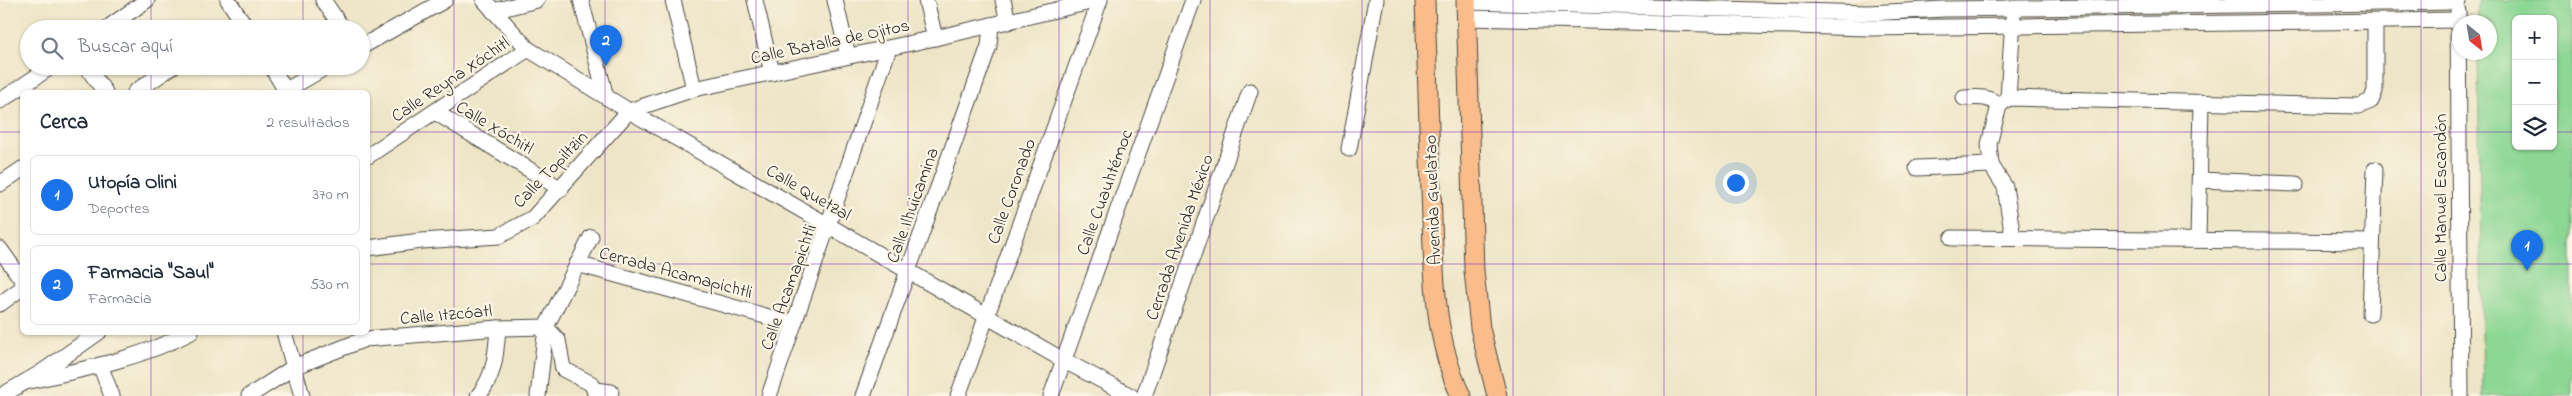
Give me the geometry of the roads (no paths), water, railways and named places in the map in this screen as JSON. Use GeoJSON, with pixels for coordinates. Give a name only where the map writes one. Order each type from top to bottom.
{"type":"FeatureCollection","features":[{"type":"Feature","properties":{"kind":"main road","name":"Avenida Guelatao"},"geometry":{"type":"LineString","coordinates":[[1425,0],[1434,276],[1440,332],[1453,379],[1461,396]]}},
{"type":"Feature","properties":{"kind":"main road"},"geometry":{"type":"LineString","coordinates":[[1466,7],[1474,271],[1480,328],[1497,396]]}},
{"type":"Feature","properties":{"kind":"street"},"geometry":{"type":"LineString","coordinates":[[119,20],[147,0]]}},
{"type":"Feature","properties":{"kind":"street"},"geometry":{"type":"LineString","coordinates":[[228,0],[241,20]]}},
{"type":"Feature","properties":{"kind":"street"},"geometry":{"type":"LineString","coordinates":[[323,0],[337,20]]}},
{"type":"Feature","properties":{"kind":"street"},"geometry":{"type":"LineString","coordinates":[[370,42],[445,0]]}},
{"type":"Feature","properties":{"kind":"street"},"geometry":{"type":"LineString","coordinates":[[488,6],[537,0]]}},
{"type":"Feature","properties":{"kind":"street"},"geometry":{"type":"LineString","coordinates":[[581,0],[606,97]]}},
{"type":"Feature","properties":{"kind":"street"},"geometry":{"type":"LineString","coordinates":[[673,0],[694,89]]}},
{"type":"Feature","properties":{"kind":"street"},"geometry":{"type":"LineString","coordinates":[[755,0],[772,73]]}},
{"type":"Feature","properties":{"kind":"street"},"geometry":{"type":"LineString","coordinates":[[835,0],[848,56]]}},
{"type":"Feature","properties":{"kind":"street"},"geometry":{"type":"LineString","coordinates":[[926,0],[935,38]]}},
{"type":"Feature","properties":{"kind":"street"},"geometry":{"type":"LineString","coordinates":[[1003,0],[1008,22]]}},
{"type":"Feature","properties":{"kind":"street","name":"Calle Cuauhtémoc"},"geometry":{"type":"LineString","coordinates":[[1051,396],[1193,0]]}},
{"type":"Feature","properties":{"kind":"street"},"geometry":{"type":"LineString","coordinates":[[1349,149],[1376,0]]}},
{"type":"Feature","properties":{"kind":"street","name":"Calle Batalla de Ojitos"},"geometry":{"type":"LineString","coordinates":[[629,111],[694,89],[1008,22],[1092,1]]}},
{"type":"Feature","properties":{"kind":"street","name":"Calle Coronado"},"geometry":{"type":"LineString","coordinates":[[958,396],[1092,1]]}},
{"type":"Feature","properties":{"kind":"street"},"geometry":{"type":"LineString","coordinates":[[1466,7],[1868,13],[1945,9],[2458,1]]}},
{"type":"Feature","properties":{"kind":"street","name":"Calle Manuel Escandón"},"geometry":{"type":"LineString","coordinates":[[2458,1],[2458,15]]}},
{"type":"Feature","properties":{"kind":"street","name":"Calle Quetzal"},"geometry":{"type":"LineString","coordinates":[[488,6],[528,49],[629,111],[986,316],[1131,396]]}},
{"type":"Feature","properties":{"kind":"street"},"geometry":{"type":"LineString","coordinates":[[2219,6],[2219,22]]}},
{"type":"Feature","properties":{"kind":"street"},"geometry":{"type":"LineString","coordinates":[[1466,7],[1869,28],[2219,22],[2375,23],[2452,20]]}},
{"type":"Feature","properties":{"kind":"street"},"geometry":{"type":"LineString","coordinates":[[1945,9],[1946,27]]}},
{"type":"Feature","properties":{"kind":"street"},"geometry":{"type":"LineString","coordinates":[[2012,238],[2005,187],[1992,165],[1989,144],[2004,102],[2014,9]]}},
{"type":"Feature","properties":{"kind":"street"},"geometry":{"type":"LineString","coordinates":[[1868,13],[1869,28]]}},
{"type":"Feature","properties":{"kind":"street"},"geometry":{"type":"LineString","coordinates":[[1964,98],[1980,97],[2004,102],[2201,102],[2359,106],[2371,101],[2375,91],[2375,23]]}},
{"type":"Feature","properties":{"kind":"street","name":"Calle Ilhuicamina"},"geometry":{"type":"LineString","coordinates":[[863,396],[989,46],[991,25]]}},
{"type":"Feature","properties":{"kind":"street","name":"Calle Acamapichtli"},"geometry":{"type":"LineString","coordinates":[[769,396],[830,225],[889,48]]}},
{"type":"Feature","properties":{"kind":"street","name":"Calle Reyna Xóchitl"},"geometry":{"type":"LineString","coordinates":[[370,155],[528,49]]}},
{"type":"Feature","properties":{"kind":"street","name":"Calle Manuel Escandón"},"geometry":{"type":"LineString","coordinates":[[2458,60],[2461,396]]}},
{"type":"Feature","properties":{"kind":"street"},"geometry":{"type":"LineString","coordinates":[[0,101],[39,75]]}},
{"type":"Feature","properties":{"kind":"street"},"geometry":{"type":"LineString","coordinates":[[93,75],[104,90]]}},
{"type":"Feature","properties":{"kind":"street"},"geometry":{"type":"LineString","coordinates":[[138,90],[160,75]]}},
{"type":"Feature","properties":{"kind":"street"},"geometry":{"type":"LineString","coordinates":[[276,75],[284,90]]}},
{"type":"Feature","properties":{"kind":"street"},"geometry":{"type":"LineString","coordinates":[[288,90],[313,75]]}},
{"type":"Feature","properties":{"kind":"street","name":"Cerrada Avenida México"},"geometry":{"type":"LineString","coordinates":[[1144,396],[1250,91]]}},
{"type":"Feature","properties":{"kind":"street"},"geometry":{"type":"LineString","coordinates":[[2198,240],[2201,102]]}},
{"type":"Feature","properties":{"kind":"street","name":"Calle Topiltzin"},"geometry":{"type":"LineString","coordinates":[[370,248],[421,241],[499,236],[533,218],[629,111]]}},
{"type":"Feature","properties":{"kind":"street","name":"Calle Xóchitl"},"geometry":{"type":"LineString","coordinates":[[435,112],[561,188]]}},
{"type":"Feature","properties":{"kind":"street"},"geometry":{"type":"LineString","coordinates":[[1917,168],[1992,165]]}},
{"type":"Feature","properties":{"kind":"street"},"geometry":{"type":"LineString","coordinates":[[2370,314],[2375,169]]}},
{"type":"Feature","properties":{"kind":"street"},"geometry":{"type":"LineString","coordinates":[[0,184],[20,170]]}},
{"type":"Feature","properties":{"kind":"street"},"geometry":{"type":"LineString","coordinates":[[2200,180],[2296,184]]}},
{"type":"Feature","properties":{"kind":"street"},"geometry":{"type":"LineString","coordinates":[[538,396],[546,327],[590,237]]}},
{"type":"Feature","properties":{"kind":"street"},"geometry":{"type":"LineString","coordinates":[[1952,238],[2372,242]]}},
{"type":"Feature","properties":{"kind":"street"},"geometry":{"type":"LineString","coordinates":[[0,250],[20,277]]}},
{"type":"Feature","properties":{"kind":"street","name":"Cerrada Acamapichtli"},"geometry":{"type":"LineString","coordinates":[[577,264],[794,324]]}},
{"type":"Feature","properties":{"kind":"street"},"geometry":{"type":"LineString","coordinates":[[0,304],[20,289]]}},
{"type":"Feature","properties":{"kind":"street"},"geometry":{"type":"LineString","coordinates":[[546,327],[558,340],[563,369],[572,376],[586,380],[601,393]]}},
{"type":"Feature","properties":{"kind":"street","name":"Calle Itzcóatl"},"geometry":{"type":"LineString","coordinates":[[249,396],[294,367],[364,336],[546,327]]}},
{"type":"Feature","properties":{"kind":"street"},"geometry":{"type":"LineString","coordinates":[[478,396],[490,378],[496,360],[498,328]]}},
{"type":"Feature","properties":{"kind":"street"},"geometry":{"type":"LineString","coordinates":[[1,396],[95,335]]}},
{"type":"Feature","properties":{"kind":"street"},"geometry":{"type":"LineString","coordinates":[[25,382],[100,365],[148,350],[184,335]]}},
{"type":"Feature","properties":{"kind":"street"},"geometry":{"type":"LineString","coordinates":[[285,335],[302,396]]}},
{"type":"Feature","properties":{"kind":"street"},"geometry":{"type":"LineString","coordinates":[[100,365],[112,396]]}},
{"type":"Feature","properties":{"kind":"place","name":"Farmacia \"Saul\""},"geometry":{"type":"Point","coordinates":[606,66]}},
{"type":"Feature","properties":{"kind":"place","name":"Utopía Olini"},"geometry":{"type":"Point","coordinates":[2527,271]}}]}
